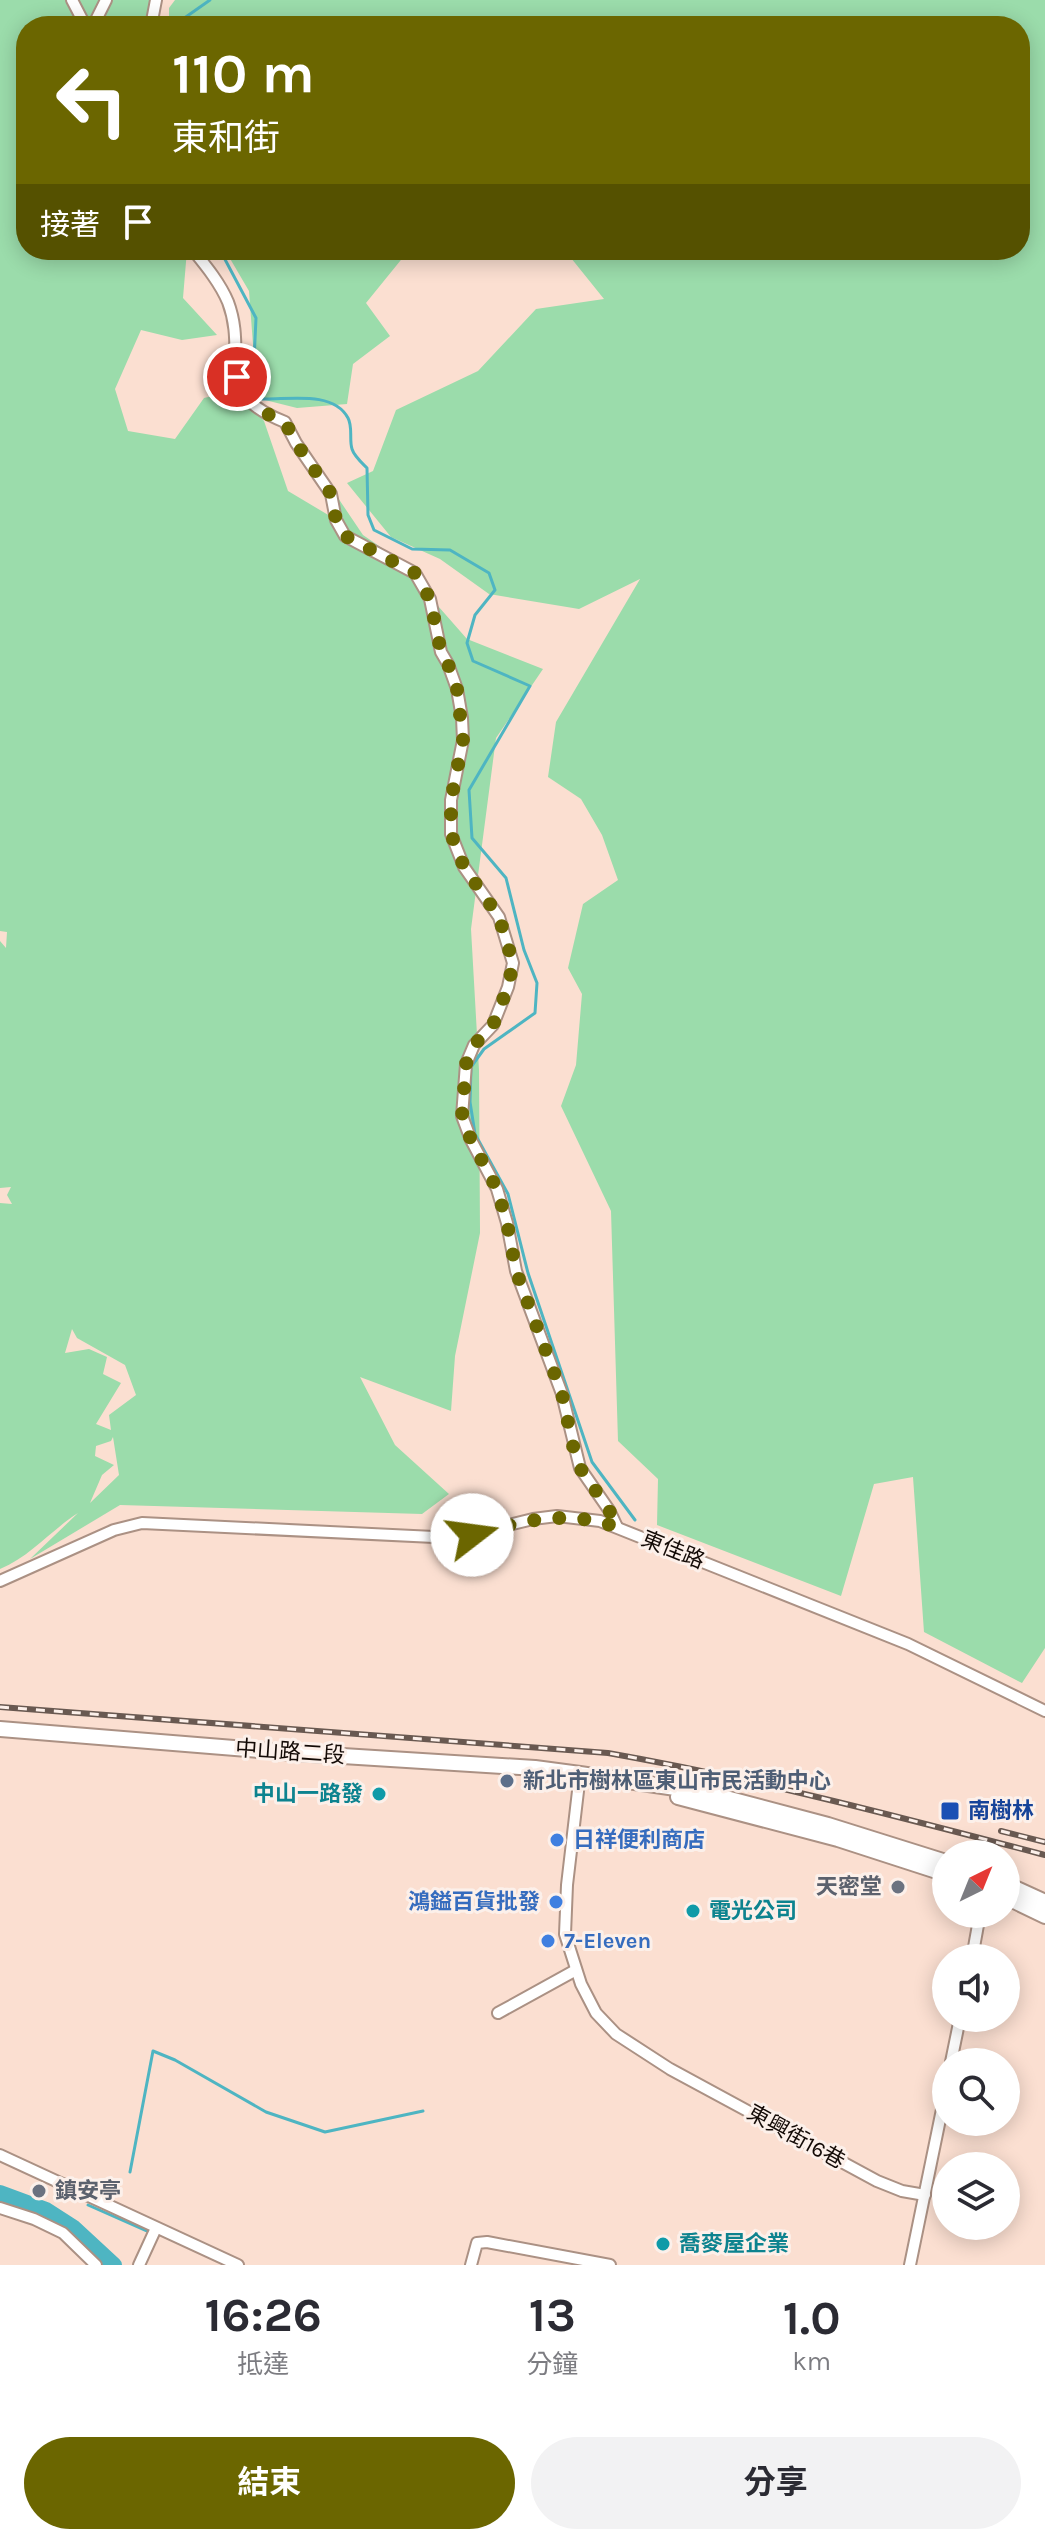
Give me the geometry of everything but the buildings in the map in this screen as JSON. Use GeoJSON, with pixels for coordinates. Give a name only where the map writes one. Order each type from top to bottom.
{"type":"FeatureCollection","features":[{"type":"Feature","properties":{"kind":"main road","name":"中山路二段"},"geometry":{"type":"LineString","coordinates":[[0,1729],[295,1753],[535,1768],[580,1774],[703,1792],[828,1825],[932,1858]]}},
{"type":"Feature","properties":{"kind":"main road","name":"中山路二段"},"geometry":{"type":"LineString","coordinates":[[580,1774],[715,1805],[838,1839],[932,1869]]}},
{"type":"Feature","properties":{"kind":"main road"},"geometry":{"type":"LineString","coordinates":[[1020,1890],[1045,1902]]}},
{"type":"Feature","properties":{"kind":"main road"},"geometry":{"type":"LineString","coordinates":[[1020,1904],[1045,1916]]}},
{"type":"Feature","properties":{"kind":"street"},"geometry":{"type":"LineString","coordinates":[[200,260],[220,286],[228,304],[237,377],[243,394],[262,413],[285,422],[331,494],[336,520],[345,536],[415,573],[430,599],[437,640],[457,689],[462,718],[463,740],[451,800],[451,834],[464,867],[499,917],[513,963],[508,987],[493,1025],[474,1045],[466,1064],[462,1116],[497,1189],[516,1271],[562,1394],[580,1468],[617,1527]]}},
{"type":"Feature","properties":{"kind":"street","name":"東佳路"},"geometry":{"type":"LineString","coordinates":[[0,1581],[114,1530],[142,1523],[455,1538],[557,1516],[600,1521],[908,1644],[1045,1711]]}},
{"type":"Feature","properties":{"kind":"street","name":"東興街16巷"},"geometry":{"type":"LineString","coordinates":[[580,1774],[567,1885],[565,1934],[576,1970],[596,2013],[616,2034],[670,2069],[877,2181],[902,2191],[925,2195]]}},
{"type":"Feature","properties":{"kind":"street"},"geometry":{"type":"LineString","coordinates":[[498,2013],[576,1970]]}},
{"type":"Feature","properties":{"kind":"street"},"geometry":{"type":"LineString","coordinates":[[910,2265],[937,2136]]}},
{"type":"Feature","properties":{"kind":"street"},"geometry":{"type":"LineString","coordinates":[[0,2155],[238,2265]]}},
{"type":"Feature","properties":{"kind":"street"},"geometry":{"type":"LineString","coordinates":[[0,2208],[63,2233],[96,2265]]}},
{"type":"Feature","properties":{"kind":"street"},"geometry":{"type":"LineString","coordinates":[[139,2265],[156,2228]]}},
{"type":"Feature","properties":{"kind":"street"},"geometry":{"type":"LineString","coordinates":[[471,2265],[477,2243],[487,2242],[610,2265]]}},
{"type":"Feature","properties":{"kind":"green space"},"geometry":{"type":"Polygon","coordinates":[[[0,0],[153,0],[150,16],[16,16],[16,260],[186,260],[183,298],[217,335],[182,340],[141,330],[115,389],[128,431],[175,439],[204,398],[238,390],[264,421],[288,491],[330,516],[336,495],[363,535],[414,570],[431,598],[467,639],[543,669],[496,738],[471,929],[479,1070],[480,1233],[455,1356],[451,1411],[360,1377],[395,1445],[449,1494],[422,1514],[120,1505],[30,1559],[78,1513],[21,1557],[0,1569],[0,1203],[12,1204],[7,1195],[11,1187],[0,1188],[0,941],[6,948],[7,932],[0,931],[0,0]],[[72,1329],[65,1353],[89,1349],[107,1357],[103,1374],[121,1383],[96,1424],[111,1430],[109,1415],[136,1395],[125,1365],[77,1338],[72,1329]],[[113,1437],[111,1441],[96,1446],[95,1456],[114,1465],[102,1475],[90,1503],[119,1475],[113,1437]]]}},
{"type":"Feature","properties":{"kind":"green space"},"geometry":{"type":"Polygon","coordinates":[[[175,0],[1045,0],[1045,1648],[1022,1683],[924,1632],[913,1477],[874,1484],[841,1596],[657,1525],[658,1479],[618,1441],[611,1211],[561,1106],[576,1065],[582,994],[568,968],[583,904],[618,880],[602,835],[581,799],[548,777],[556,722],[640,579],[579,609],[489,594],[440,559],[391,537],[347,483],[373,471],[396,410],[478,371],[536,309],[604,299],[573,260],[1030,260],[1030,16],[169,16],[169,8],[175,0]]]}},
{"type":"Feature","properties":{"kind":"green space"},"geometry":{"type":"Polygon","coordinates":[[[231,260],[401,260],[366,303],[390,336],[353,364],[347,404],[297,408],[257,398],[249,291],[231,260]]]}},
{"type":"Feature","properties":{"kind":"waterway"},"geometry":{"type":"LineString","coordinates":[[187,16],[210,0]]}},
{"type":"Feature","properties":{"kind":"waterway"},"geometry":{"type":"LineString","coordinates":[[225,260],[256,318],[253,383],[262,399],[309,398],[332,403],[341,409],[348,418],[353,452],[367,468],[368,515],[374,530],[412,549],[450,550],[489,573],[495,590],[475,615],[467,643],[473,661],[530,686],[469,790],[472,838],[506,878],[524,950],[537,983],[535,1013],[484,1049],[471,1067],[470,1102],[475,1134],[508,1194],[528,1273],[592,1462],[635,1520]]}},
{"type":"Feature","properties":{"kind":"waterway"},"geometry":{"type":"LineString","coordinates":[[130,2172],[153,2051],[175,2060],[266,2112],[325,2132],[423,2111]]}},
{"type":"Feature","properties":{"kind":"waterway"},"geometry":{"type":"LineString","coordinates":[[0,2193],[46,2210],[74,2228],[114,2265]]}},
{"type":"Feature","properties":{"kind":"waterway"},"geometry":{"type":"LineString","coordinates":[[88,2205],[149,2232]]}},
{"type":"Feature","properties":{"kind":"railway"},"geometry":{"type":"LineString","coordinates":[[0,1707],[608,1753],[773,1787],[1045,1855]]}},
{"type":"Feature","properties":{"kind":"railway"},"geometry":{"type":"LineString","coordinates":[[1001,1831],[1045,1842]]}},
{"type":"Feature","properties":{"kind":"place","name":"新北市樹林區東山市民活動中心"},"geometry":{"type":"Point","coordinates":[507,1781]}},
{"type":"Feature","properties":{"kind":"place","name":"中山一路發"},"geometry":{"type":"Point","coordinates":[379,1794]}},
{"type":"Feature","properties":{"kind":"place","name":"南樹林"},"geometry":{"type":"Point","coordinates":[950,1811]}},
{"type":"Feature","properties":{"kind":"place","name":"日祥便利商店"},"geometry":{"type":"Point","coordinates":[557,1840]}},
{"type":"Feature","properties":{"kind":"place","name":"天密堂"},"geometry":{"type":"Point","coordinates":[898,1887]}},
{"type":"Feature","properties":{"kind":"place","name":"鴻鎰百貨批發"},"geometry":{"type":"Point","coordinates":[556,1902]}},
{"type":"Feature","properties":{"kind":"place","name":"電光公司"},"geometry":{"type":"Point","coordinates":[693,1911]}},
{"type":"Feature","properties":{"kind":"place","name":"7-Eleven"},"geometry":{"type":"Point","coordinates":[548,1941]}},
{"type":"Feature","properties":{"kind":"place","name":"鎮安亭"},"geometry":{"type":"Point","coordinates":[39,2191]}},
{"type":"Feature","properties":{"kind":"place","name":"喬麥屋企業"},"geometry":{"type":"Point","coordinates":[663,2244]}},
{"type":"Feature","properties":{"kind":"route"},"geometry":{"type":"LineString","coordinates":[[237,377],[243,394],[251,404],[262,413],[285,422],[331,494],[336,520],[345,536],[415,573],[430,599],[437,640],[457,689],[462,718],[463,740],[451,800],[451,834],[464,867],[499,917],[510,947],[513,963],[508,987],[493,1025],[474,1045],[466,1064],[462,1116],[497,1189],[516,1271],[562,1394],[580,1468],[617,1527],[600,1521],[557,1516],[472,1535]]}}]}
